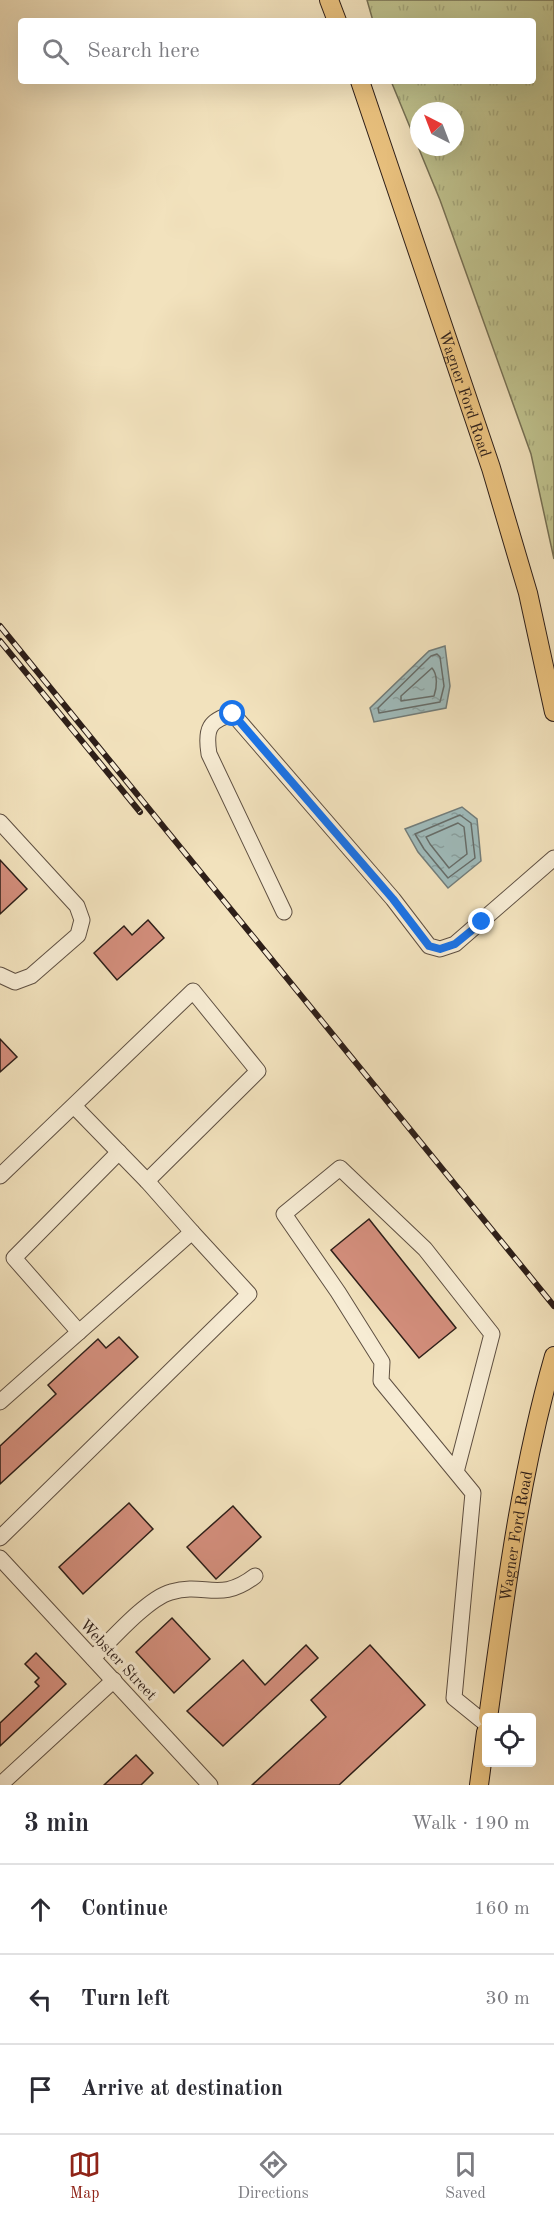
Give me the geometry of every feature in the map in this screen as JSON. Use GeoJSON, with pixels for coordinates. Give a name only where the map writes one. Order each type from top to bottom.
{"type":"FeatureCollection","features":[{"type":"Feature","properties":{"kind":"main road"},"geometry":{"type":"LineString","coordinates":[[329,0],[336,18]]}},
{"type":"Feature","properties":{"kind":"main road","name":"Wagner Ford Road"},"geometry":{"type":"LineString","coordinates":[[361,84],[495,479],[528,593],[554,712]]}},
{"type":"Feature","properties":{"kind":"main road","name":"Wagner Ford Road"},"geometry":{"type":"LineString","coordinates":[[489,1713],[519,1505],[531,1443],[552,1362]]}},
{"type":"Feature","properties":{"kind":"main road"},"geometry":{"type":"LineString","coordinates":[[479,1785],[482,1762]]}},
{"type":"Feature","properties":{"kind":"street"},"geometry":{"type":"LineString","coordinates":[[284,912],[210,754],[207,741],[208,732],[212,723],[221,717],[233,714],[393,899],[429,946],[440,949],[455,944],[554,858]]}},
{"type":"Feature","properties":{"kind":"street"},"geometry":{"type":"LineString","coordinates":[[0,822],[77,906],[82,920],[78,934],[31,976],[15,982],[0,975]]}},
{"type":"Feature","properties":{"kind":"street"},"geometry":{"type":"LineString","coordinates":[[0,1176],[193,991],[258,1071],[147,1181]]}},
{"type":"Feature","properties":{"kind":"street"},"geometry":{"type":"LineString","coordinates":[[0,1538],[249,1294],[147,1181],[74,1106]]}},
{"type":"Feature","properties":{"kind":"street"},"geometry":{"type":"LineString","coordinates":[[79,1332],[14,1258],[119,1152]]}},
{"type":"Feature","properties":{"kind":"street"},"geometry":{"type":"LineString","coordinates":[[456,1472],[492,1334],[425,1249],[340,1168],[284,1214],[338,1292],[382,1362],[381,1381],[473,1493],[454,1698],[482,1722]]}},
{"type":"Feature","properties":{"kind":"street"},"geometry":{"type":"LineString","coordinates":[[0,1402],[192,1232]]}},
{"type":"Feature","properties":{"kind":"street","name":"Webster Street"},"geometry":{"type":"LineString","coordinates":[[0,1558],[210,1785]]}},
{"type":"Feature","properties":{"kind":"street"},"geometry":{"type":"LineString","coordinates":[[93,1658],[160,1596],[180,1590],[227,1591],[244,1584],[255,1576]]}},
{"type":"Feature","properties":{"kind":"street"},"geometry":{"type":"LineString","coordinates":[[0,1785],[114,1680]]}},
{"type":"Feature","properties":{"kind":"green space"},"geometry":{"type":"Polygon","coordinates":[[[367,0],[554,0],[554,559],[531,454],[440,200],[422,156],[464,156],[464,102],[410,102],[410,127],[392,84],[536,84],[536,18],[372,18],[367,0]]]}},
{"type":"Feature","properties":{"kind":"water"},"geometry":{"type":"Polygon","coordinates":[[[445,646],[450,686],[446,708],[374,722],[370,708],[429,651],[445,646]]]}},
{"type":"Feature","properties":{"kind":"water"},"geometry":{"type":"Polygon","coordinates":[[[462,807],[477,819],[481,861],[448,888],[418,852],[405,829],[462,807]]]}},
{"type":"Feature","properties":{"kind":"building"},"geometry":{"type":"Polygon","coordinates":[[[0,860],[27,889],[0,914],[0,860]]]}},
{"type":"Feature","properties":{"kind":"building"},"geometry":{"type":"Polygon","coordinates":[[[148,920],[164,938],[117,980],[94,953],[124,926],[132,935],[148,920]]]}},
{"type":"Feature","properties":{"kind":"building"},"geometry":{"type":"Polygon","coordinates":[[[0,1039],[17,1057],[0,1072],[0,1039]]]}},
{"type":"Feature","properties":{"kind":"building"},"geometry":{"type":"Polygon","coordinates":[[[369,1219],[456,1328],[419,1358],[331,1250],[369,1219]]]}},
{"type":"Feature","properties":{"kind":"building"},"geometry":{"type":"Polygon","coordinates":[[[119,1337],[138,1357],[0,1484],[0,1446],[56,1394],[48,1385],[98,1339],[106,1348],[119,1337]]]}},
{"type":"Feature","properties":{"kind":"building"},"geometry":{"type":"Polygon","coordinates":[[[129,1503],[153,1529],[83,1594],[59,1567],[129,1503]]]}},
{"type":"Feature","properties":{"kind":"building"},"geometry":{"type":"Polygon","coordinates":[[[233,1506],[261,1537],[216,1579],[187,1547],[233,1506]]]}},
{"type":"Feature","properties":{"kind":"building"},"geometry":{"type":"Polygon","coordinates":[[[172,1618],[210,1659],[174,1693],[136,1652],[172,1618]]]}},
{"type":"Feature","properties":{"kind":"building"},"geometry":{"type":"Polygon","coordinates":[[[306,1645],[318,1658],[223,1746],[187,1711],[243,1660],[265,1685],[306,1645]]]}},
{"type":"Feature","properties":{"kind":"building"},"geometry":{"type":"Polygon","coordinates":[[[370,1645],[425,1705],[339,1785],[252,1785],[326,1717],[311,1700],[370,1645]]]}},
{"type":"Feature","properties":{"kind":"building"},"geometry":{"type":"Polygon","coordinates":[[[36,1653],[66,1684],[0,1746],[0,1723],[39,1686],[35,1682],[39,1678],[25,1664],[36,1653]]]}},
{"type":"Feature","properties":{"kind":"building"},"geometry":{"type":"Polygon","coordinates":[[[136,1755],[153,1773],[141,1785],[104,1785],[136,1755]]]}},
{"type":"Feature","properties":{"kind":"railway"},"geometry":{"type":"LineString","coordinates":[[0,626],[554,1306]]}},
{"type":"Feature","properties":{"kind":"railway"},"geometry":{"type":"LineString","coordinates":[[0,641],[140,812]]}},
{"type":"Feature","properties":{"kind":"route"},"geometry":{"type":"LineString","coordinates":[[233,714],[393,899],[429,946],[440,949],[455,944],[482,922]]}}]}
